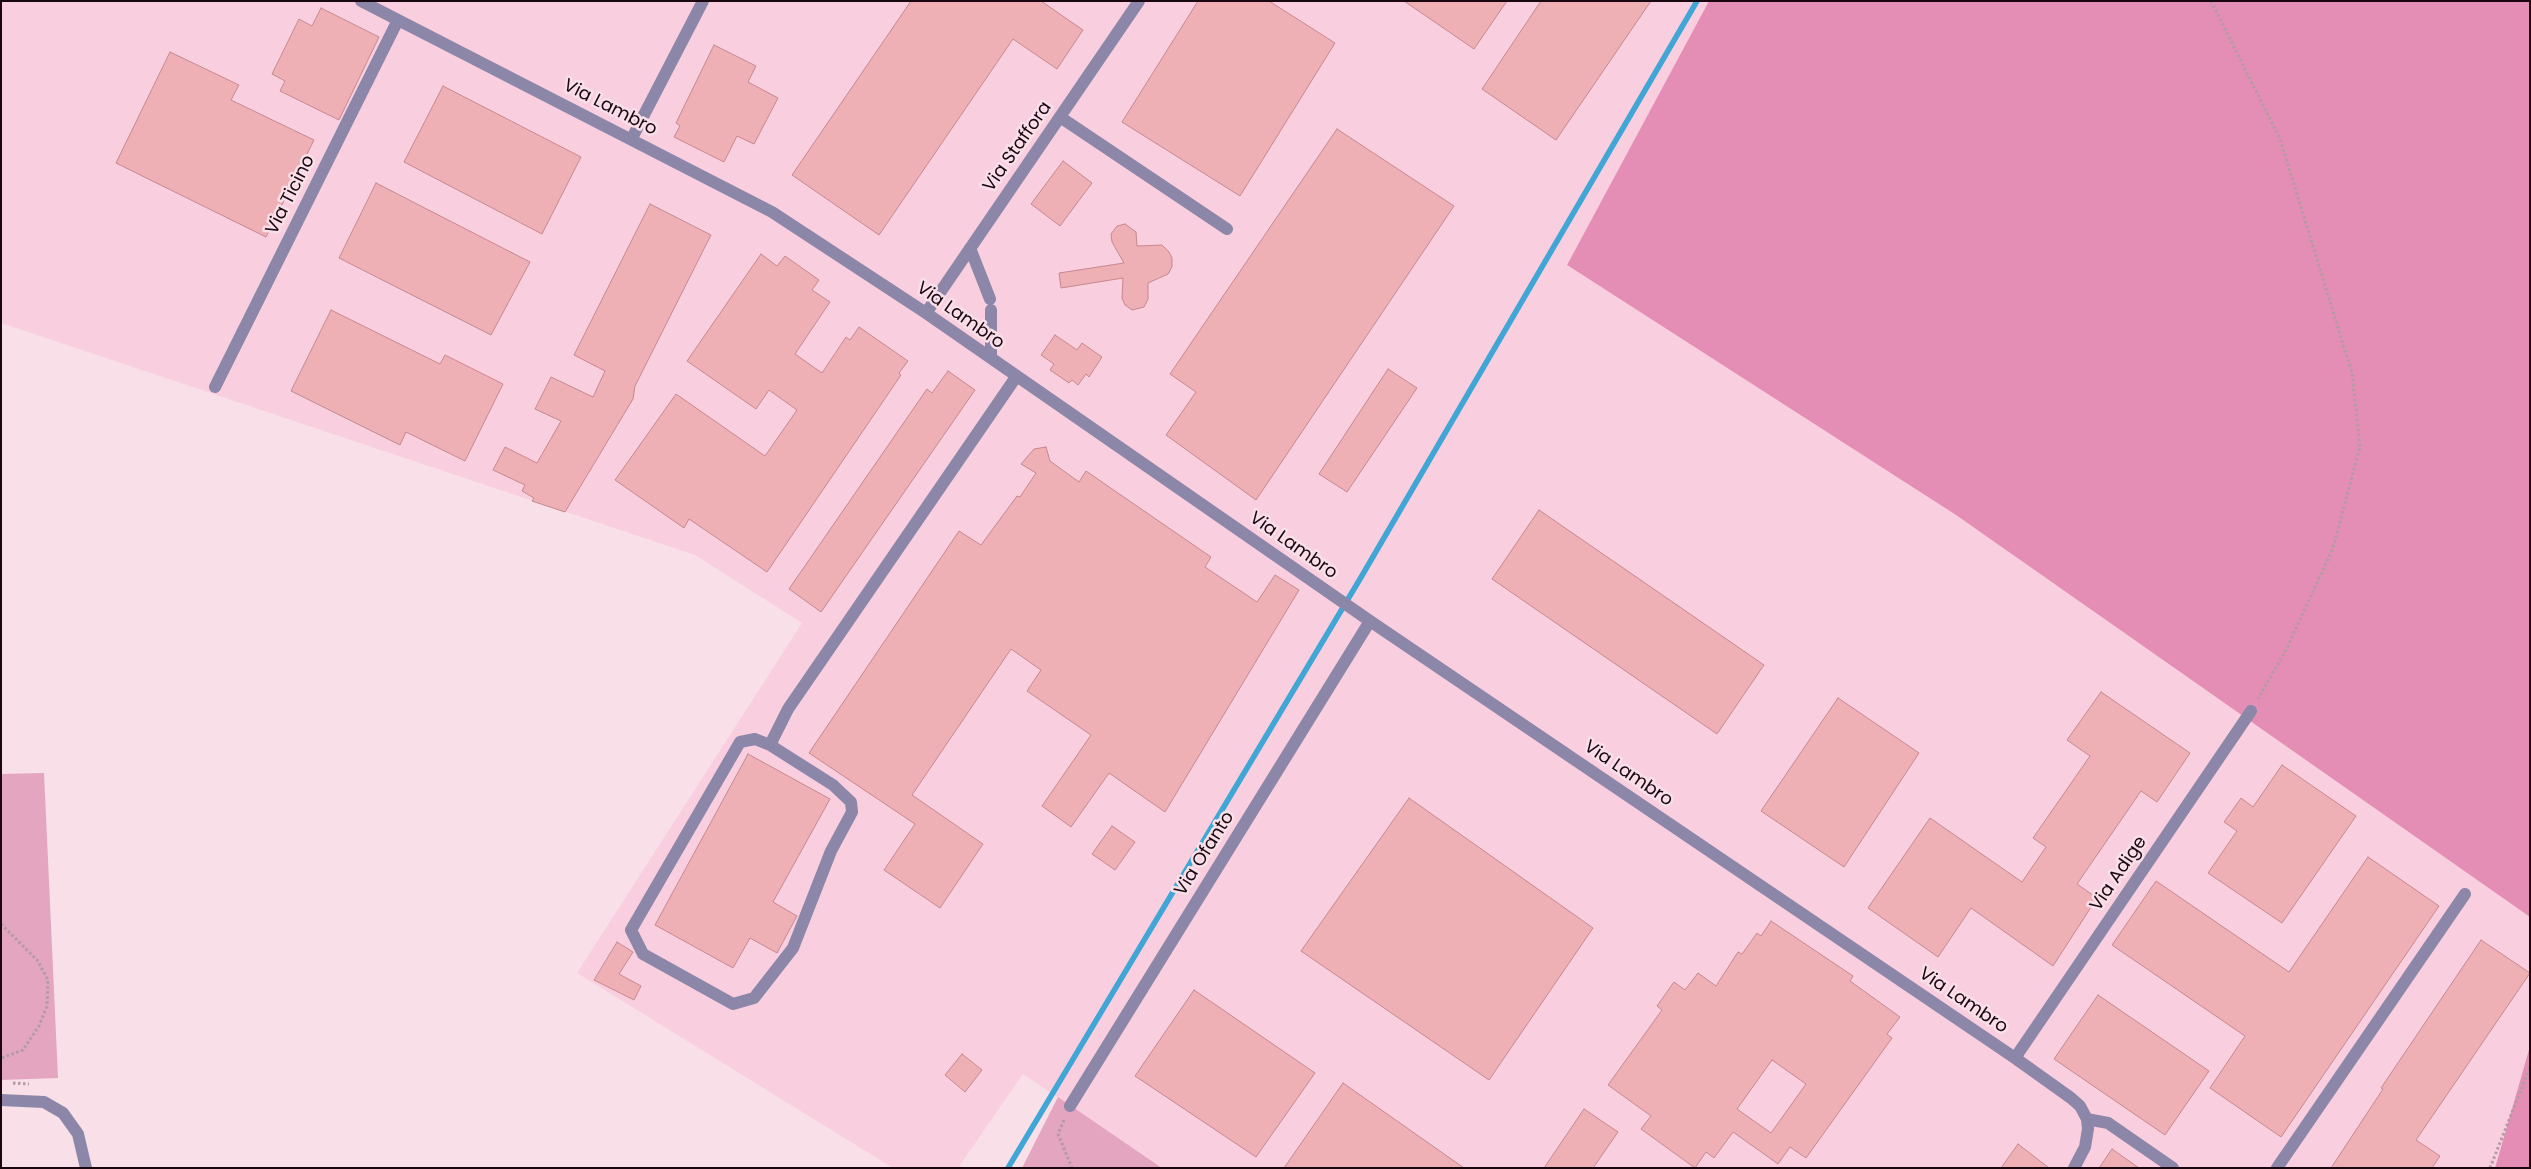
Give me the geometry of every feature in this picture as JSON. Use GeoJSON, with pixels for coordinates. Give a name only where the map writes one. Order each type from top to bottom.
{"type":"FeatureCollection","features":[{"type":"Feature","properties":{"kind":"street","name":"Via Lambro"},"geometry":{"type":"LineString","coordinates":[[361,1],[632,138],[772,212],[926,313],[1365,618],[2016,1058],[2071,1098],[2080,1106],[2087,1119]]}},
{"type":"Feature","properties":{"kind":"street"},"geometry":{"type":"LineString","coordinates":[[632,138],[703,1]]}},
{"type":"Feature","properties":{"kind":"street","name":"Via Staffora"},"geometry":{"type":"LineString","coordinates":[[926,313],[1139,1]]}},
{"type":"Feature","properties":{"kind":"street","name":"Via Ticino"},"geometry":{"type":"LineString","coordinates":[[215,386],[398,20]]}},
{"type":"Feature","properties":{"kind":"street"},"geometry":{"type":"LineString","coordinates":[[1060,117],[1227,229]]}},
{"type":"Feature","properties":{"kind":"street"},"geometry":{"type":"LineString","coordinates":[[970,248],[990,304],[991,358]]}},
{"type":"Feature","properties":{"kind":"street"},"geometry":{"type":"LineString","coordinates":[[770,745],[788,709],[1016,377]]}},
{"type":"Feature","properties":{"kind":"street","name":"Via Ofanto"},"geometry":{"type":"LineString","coordinates":[[1070,1106],[1365,618]]}},
{"type":"Feature","properties":{"kind":"street","name":"Via Adige"},"geometry":{"type":"LineString","coordinates":[[2016,1058],[2251,711]]}},
{"type":"Feature","properties":{"kind":"street"},"geometry":{"type":"LineString","coordinates":[[755,740],[770,745],[833,784],[851,802],[852,812],[831,851],[793,948],[754,998],[733,1004],[642,954],[631,930],[740,742],[755,740]]}},
{"type":"Feature","properties":{"kind":"street"},"geometry":{"type":"LineString","coordinates":[[2277,1168],[2465,894]]}},
{"type":"Feature","properties":{"kind":"street"},"geometry":{"type":"LineString","coordinates":[[1,1100],[21,1099],[44,1102],[64,1113],[78,1134],[86,1168]]}},
{"type":"Feature","properties":{"kind":"street"},"geometry":{"type":"LineString","coordinates":[[2074,1168],[2086,1146],[2087,1119],[2108,1123],[2173,1168]]}},
{"type":"Feature","properties":{"kind":"path"},"geometry":{"type":"LineString","coordinates":[[2211,1],[2280,140],[2352,372],[2360,447],[2333,548],[2287,648],[2251,711]]}},
{"type":"Feature","properties":{"kind":"path"},"geometry":{"type":"LineString","coordinates":[[1,924],[37,960],[48,980],[48,990],[46,1006],[39,1026],[23,1050],[1,1058]]}},
{"type":"Feature","properties":{"kind":"path"},"geometry":{"type":"LineString","coordinates":[[2490,1168],[2530,1067]]}},
{"type":"Feature","properties":{"kind":"path"},"geometry":{"type":"LineString","coordinates":[[1070,1106],[1058,1134],[1072,1168]]}},
{"type":"Feature","properties":{"kind":"shaded area"},"geometry":{"type":"Polygon","coordinates":[[[1,1],[1709,1],[1567,265],[1956,515],[2530,917],[2530,1045],[2495,1168],[1162,1168],[1023,1074],[958,1168],[893,1168],[577,973],[802,623],[695,555],[1,323],[1,1]]]}},
{"type":"Feature","properties":{"kind":"shaded area"},"geometry":{"type":"Polygon","coordinates":[[[1709,1],[2530,1],[2530,917],[1956,515],[1567,265],[1709,1]]]}},
{"type":"Feature","properties":{"kind":"shaded area"},"geometry":{"type":"Polygon","coordinates":[[[44,773],[58,1078],[1,1080],[1,774],[44,773]]]}},
{"type":"Feature","properties":{"kind":"shaded area"},"geometry":{"type":"Polygon","coordinates":[[[2530,1046],[2530,1168],[2495,1168],[2530,1046]]]}},
{"type":"Feature","properties":{"kind":"shaded area"},"geometry":{"type":"Polygon","coordinates":[[[1058,1097],[1162,1168],[1022,1168],[1058,1097]]]}},
{"type":"Feature","properties":{"kind":"building"},"geometry":{"type":"Polygon","coordinates":[[[911,1],[1041,1],[1083,30],[1057,69],[1013,39],[879,235],[792,175],[911,1]]]}},
{"type":"Feature","properties":{"kind":"building"},"geometry":{"type":"Polygon","coordinates":[[[1198,1],[1269,1],[1335,43],[1240,196],[1122,122],[1198,1]]]}},
{"type":"Feature","properties":{"kind":"building"},"geometry":{"type":"Polygon","coordinates":[[[1404,1],[1507,1],[1474,49],[1404,1]]]}},
{"type":"Feature","properties":{"kind":"building"},"geometry":{"type":"Polygon","coordinates":[[[1541,1],[1651,1],[1556,140],[1482,89],[1541,1]]]}},
{"type":"Feature","properties":{"kind":"building"},"geometry":{"type":"Polygon","coordinates":[[[321,8],[379,37],[339,120],[280,91],[285,81],[272,74],[299,19],[312,26],[321,8]]]}},
{"type":"Feature","properties":{"kind":"building"},"geometry":{"type":"Polygon","coordinates":[[[714,45],[756,66],[748,82],[778,98],[754,144],[737,136],[724,162],[674,137],[680,126],[676,123],[714,45]]]}},
{"type":"Feature","properties":{"kind":"building"},"geometry":{"type":"Polygon","coordinates":[[[170,52],[239,85],[231,100],[314,140],[266,237],[116,163],[170,52]]]}},
{"type":"Feature","properties":{"kind":"building"},"geometry":{"type":"Polygon","coordinates":[[[443,86],[581,157],[542,234],[404,162],[443,86]]]}},
{"type":"Feature","properties":{"kind":"building"},"geometry":{"type":"Polygon","coordinates":[[[1337,129],[1454,206],[1256,500],[1166,435],[1196,392],[1170,374],[1337,129]]]}},
{"type":"Feature","properties":{"kind":"building"},"geometry":{"type":"Polygon","coordinates":[[[1063,161],[1092,183],[1060,226],[1031,204],[1063,161]]]}},
{"type":"Feature","properties":{"kind":"building"},"geometry":{"type":"Polygon","coordinates":[[[376,183],[530,262],[491,335],[339,258],[376,183]]]}},
{"type":"Feature","properties":{"kind":"building"},"geometry":{"type":"Polygon","coordinates":[[[650,204],[711,235],[635,386],[633,399],[565,512],[532,501],[534,498],[522,491],[525,485],[493,470],[505,447],[537,463],[561,421],[535,409],[551,377],[593,397],[605,371],[574,355],[650,204]]]}},
{"type":"Feature","properties":{"kind":"building"},"geometry":{"type":"Polygon","coordinates":[[[1125,224],[1136,232],[1137,246],[1162,245],[1172,258],[1172,267],[1168,274],[1148,283],[1148,299],[1144,307],[1132,310],[1125,305],[1122,298],[1123,278],[1061,288],[1059,273],[1124,263],[1112,242],[1111,234],[1117,226],[1125,224]]]}},
{"type":"Feature","properties":{"kind":"building"},"geometry":{"type":"Polygon","coordinates":[[[761,254],[777,266],[785,256],[819,280],[812,290],[830,302],[795,354],[822,373],[846,337],[850,340],[859,327],[908,361],[899,373],[901,375],[767,572],[689,519],[684,528],[615,480],[676,394],[765,456],[797,410],[769,390],[756,409],[687,361],[761,254]]]}},
{"type":"Feature","properties":{"kind":"building"},"geometry":{"type":"Polygon","coordinates":[[[331,310],[440,364],[445,355],[503,384],[465,461],[406,432],[400,445],[291,391],[331,310]]]}},
{"type":"Feature","properties":{"kind":"building"},"geometry":{"type":"Polygon","coordinates":[[[1055,335],[1077,350],[1082,343],[1102,357],[1089,377],[1086,374],[1078,385],[1072,380],[1069,383],[1050,370],[1054,364],[1041,355],[1055,335]]]}},
{"type":"Feature","properties":{"kind":"building"},"geometry":{"type":"Polygon","coordinates":[[[1388,369],[1417,388],[1347,492],[1319,474],[1388,369]]]}},
{"type":"Feature","properties":{"kind":"building"},"geometry":{"type":"Polygon","coordinates":[[[948,371],[975,390],[821,612],[789,589],[927,389],[932,393],[948,371]]]}},
{"type":"Feature","properties":{"kind":"building"},"geometry":{"type":"Polygon","coordinates":[[[1046,447],[1050,461],[1079,482],[1086,471],[1211,557],[1205,567],[1257,602],[1275,575],[1299,590],[1165,812],[1109,773],[1071,827],[1042,806],[1091,735],[1027,691],[1041,670],[1011,649],[912,795],[983,844],[940,908],[884,870],[915,824],[809,753],[959,531],[981,545],[1017,496],[1020,497],[1036,473],[1021,464],[1034,449],[1046,447]]]}},
{"type":"Feature","properties":{"kind":"building"},"geometry":{"type":"Polygon","coordinates":[[[1539,510],[1764,665],[1717,734],[1492,579],[1539,510]]]}},
{"type":"Feature","properties":{"kind":"building"},"geometry":{"type":"Polygon","coordinates":[[[2101,692],[2190,753],[2157,802],[2141,791],[2077,884],[2097,898],[2053,966],[1971,908],[1938,957],[1868,908],[1930,818],[2022,882],[2046,847],[2033,838],[2090,756],[2067,740],[2101,692]]]}},
{"type":"Feature","properties":{"kind":"building"},"geometry":{"type":"Polygon","coordinates":[[[1838,698],[1919,753],[1844,867],[1761,811],[1838,698]]]}},
{"type":"Feature","properties":{"kind":"building"},"geometry":{"type":"Polygon","coordinates":[[[748,754],[830,799],[773,902],[797,916],[777,953],[750,938],[733,968],[655,925],[748,754]]]}},
{"type":"Feature","properties":{"kind":"building"},"geometry":{"type":"Polygon","coordinates":[[[2282,765],[2356,816],[2282,923],[2208,873],[2237,831],[2224,822],[2241,798],[2253,807],[2282,765]]]}},
{"type":"Feature","properties":{"kind":"building"},"geometry":{"type":"Polygon","coordinates":[[[1409,798],[1593,928],[1489,1080],[1301,951],[1409,798]]]}},
{"type":"Feature","properties":{"kind":"building"},"geometry":{"type":"Polygon","coordinates":[[[1112,826],[1135,842],[1115,870],[1092,854],[1112,826]]]}},
{"type":"Feature","properties":{"kind":"building"},"geometry":{"type":"Polygon","coordinates":[[[2368,857],[2439,906],[2281,1137],[2210,1088],[2245,1036],[2112,945],[2156,881],[2289,972],[2368,857]]]}},
{"type":"Feature","properties":{"kind":"building"},"geometry":{"type":"Polygon","coordinates":[[[1771,921],[1853,976],[1850,981],[1900,1017],[1887,1034],[1892,1038],[1806,1158],[1790,1147],[1778,1164],[1733,1132],[1714,1158],[1706,1152],[1695,1168],[1641,1129],[1651,1116],[1608,1085],[1662,1010],[1657,1006],[1674,982],[1685,990],[1698,973],[1716,986],[1738,952],[1742,954],[1757,933],[1761,936],[1771,921]],[[1772,1060],[1737,1109],[1771,1133],[1806,1084],[1772,1060]]]}},
{"type":"Feature","properties":{"kind":"building"},"geometry":{"type":"Polygon","coordinates":[[[2481,940],[2530,973],[2416,1140],[2440,1156],[2432,1168],[2331,1168],[2383,1089],[2381,1088],[2481,940]]]}},
{"type":"Feature","properties":{"kind":"building"},"geometry":{"type":"Polygon","coordinates":[[[617,942],[633,952],[619,974],[641,986],[634,1000],[594,980],[617,942]]]}},
{"type":"Feature","properties":{"kind":"building"},"geometry":{"type":"Polygon","coordinates":[[[1194,990],[1315,1073],[1256,1157],[1135,1076],[1194,990]]]}},
{"type":"Feature","properties":{"kind":"building"},"geometry":{"type":"Polygon","coordinates":[[[2098,995],[2209,1071],[2165,1135],[2054,1059],[2098,995]]]}},
{"type":"Feature","properties":{"kind":"building"},"geometry":{"type":"Polygon","coordinates":[[[962,1054],[982,1070],[965,1092],[945,1075],[962,1054]]]}},
{"type":"Feature","properties":{"kind":"building"},"geometry":{"type":"Polygon","coordinates":[[[1343,1083],[1464,1168],[1284,1168],[1343,1083]]]}},
{"type":"Feature","properties":{"kind":"building"},"geometry":{"type":"Polygon","coordinates":[[[1584,1109],[1618,1132],[1593,1168],[1544,1168],[1584,1109]]]}},
{"type":"Feature","properties":{"kind":"building"},"geometry":{"type":"Polygon","coordinates":[[[2018,1144],[2049,1168],[2001,1168],[2018,1144]]]}},
{"type":"Feature","properties":{"kind":"building"},"geometry":{"type":"Polygon","coordinates":[[[2112,1149],[2139,1168],[2099,1168],[2112,1149]]]}},
{"type":"Feature","properties":{"kind":"waterway"},"geometry":{"type":"LineString","coordinates":[[1008,1168],[1360,579],[1697,1]]}}]}
